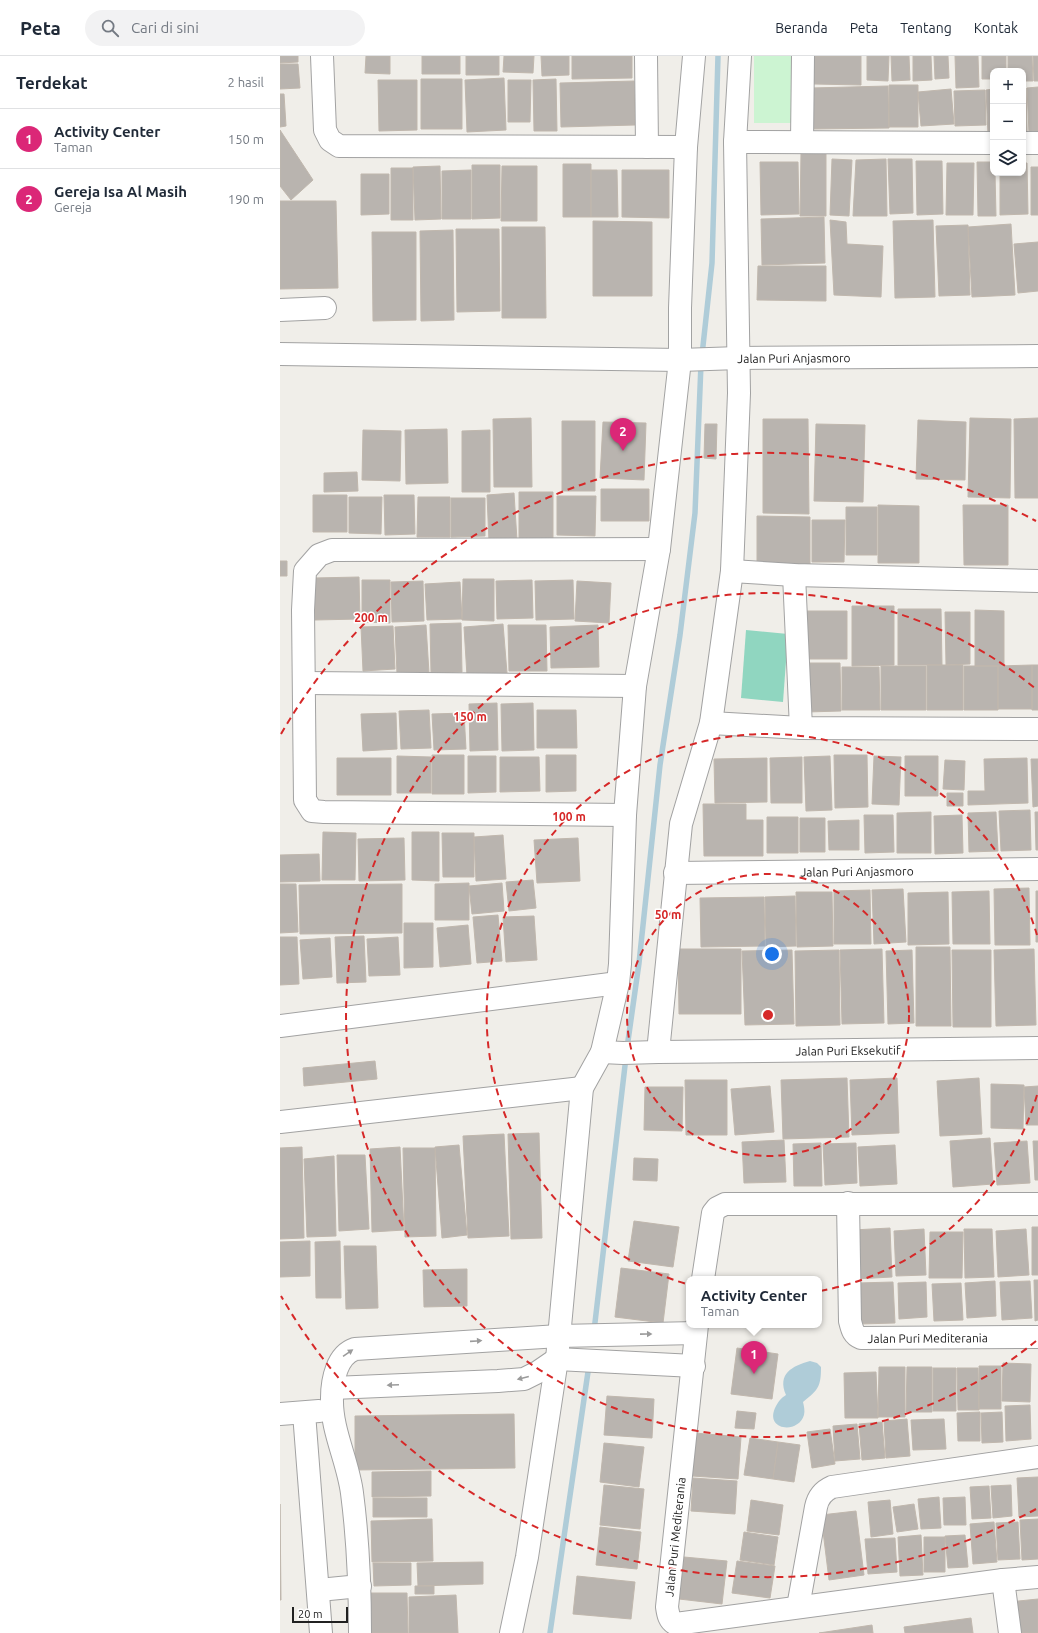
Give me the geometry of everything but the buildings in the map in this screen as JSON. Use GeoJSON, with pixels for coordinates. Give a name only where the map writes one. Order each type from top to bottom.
{"type":"FeatureCollection","features":[{"type":"Feature","properties":{"kind":"street"},"geometry":{"type":"LineString","coordinates":[[322,56],[325,130],[330,140],[339,146],[686,147]]}},
{"type":"Feature","properties":{"kind":"street"},"geometry":{"type":"LineString","coordinates":[[646,56],[647,147]]}},
{"type":"Feature","properties":{"kind":"street"},"geometry":{"type":"LineString","coordinates":[[511,1633],[527,1557],[557,1359],[582,1088],[602,1052],[618,983],[620,964],[625,815],[635,686],[658,549],[684,360],[680,308],[686,147],[694,56]]}},
{"type":"Feature","properties":{"kind":"street"},"geometry":{"type":"LineString","coordinates":[[280,354],[684,360],[732,358],[737,306],[735,142],[740,56]]}},
{"type":"Feature","properties":{"kind":"street"},"geometry":{"type":"LineString","coordinates":[[802,142],[803,56]]}},
{"type":"Feature","properties":{"kind":"street"},"geometry":{"type":"LineString","coordinates":[[735,142],[990,143]]}},
{"type":"Feature","properties":{"kind":"street"},"geometry":{"type":"LineString","coordinates":[[1026,143],[1038,143]]}},
{"type":"Feature","properties":{"kind":"street"},"geometry":{"type":"LineString","coordinates":[[280,310],[325,308]]}},
{"type":"Feature","properties":{"kind":"street","name":"Jalan Puri Anjasmoro"},"geometry":{"type":"LineString","coordinates":[[654,1052],[681,824],[711,723],[732,571],[739,393],[732,358],[1038,356]]}},
{"type":"Feature","properties":{"kind":"street"},"geometry":{"type":"LineString","coordinates":[[625,815],[312,811],[305,800],[305,682],[303,610],[305,571],[319,555],[332,550],[658,549]]}},
{"type":"Feature","properties":{"kind":"street"},"geometry":{"type":"LineString","coordinates":[[732,571],[794,575],[1038,581]]}},
{"type":"Feature","properties":{"kind":"street"},"geometry":{"type":"LineString","coordinates":[[794,575],[801,728]]}},
{"type":"Feature","properties":{"kind":"street"},"geometry":{"type":"LineString","coordinates":[[305,682],[635,686]]}},
{"type":"Feature","properties":{"kind":"street"},"geometry":{"type":"LineString","coordinates":[[711,723],[801,728],[1038,729]]}},
{"type":"Feature","properties":{"kind":"street","name":"Jalan Puri Anjasmoro"},"geometry":{"type":"LineString","coordinates":[[675,873],[1038,869]]}},
{"type":"Feature","properties":{"kind":"street"},"geometry":{"type":"LineString","coordinates":[[280,1026],[618,983]]}},
{"type":"Feature","properties":{"kind":"street","name":"Jalan Puri Eksekutif"},"geometry":{"type":"LineString","coordinates":[[602,1052],[624,1053],[1038,1048]]}},
{"type":"Feature","properties":{"kind":"street"},"geometry":{"type":"LineString","coordinates":[[280,1122],[582,1088]]}},
{"type":"Feature","properties":{"kind":"street","name":"Jalan Puri Mediterania"},"geometry":{"type":"LineString","coordinates":[[848,1203],[850,1321],[851,1328],[856,1335],[861,1338],[1038,1337]]}},
{"type":"Feature","properties":{"kind":"street"},"geometry":{"type":"LineString","coordinates":[[703,1276],[713,1213],[720,1206],[725,1204],[1038,1204]]}},
{"type":"Feature","properties":{"kind":"street"},"geometry":{"type":"LineString","coordinates":[[360,1633],[360,1586],[352,1492],[345,1457],[332,1410],[333,1388],[340,1362],[346,1353],[355,1349],[697,1329]]}},
{"type":"Feature","properties":{"kind":"street","name":"Jalan Puri Mediterania"},"geometry":{"type":"LineString","coordinates":[[697,1329],[667,1607],[670,1619],[676,1624],[1003,1580],[1038,1577]]}},
{"type":"Feature","properties":{"kind":"street"},"geometry":{"type":"LineString","coordinates":[[333,1388],[524,1379],[538,1372],[557,1359],[694,1366]]}},
{"type":"Feature","properties":{"kind":"street"},"geometry":{"type":"LineString","coordinates":[[280,1414],[332,1410]]}},
{"type":"Feature","properties":{"kind":"street"},"geometry":{"type":"LineString","coordinates":[[304,1413],[319,1590],[321,1633]]}},
{"type":"Feature","properties":{"kind":"street"},"geometry":{"type":"LineString","coordinates":[[798,1607],[816,1507],[820,1496],[826,1490],[832,1487],[1038,1457]]}},
{"type":"Feature","properties":{"kind":"street"},"geometry":{"type":"LineString","coordinates":[[1003,1580],[1010,1633]]}},
{"type":"Feature","properties":{"kind":"street"},"geometry":{"type":"LineString","coordinates":[[319,1590],[360,1586]]}},
{"type":"Feature","properties":{"kind":"green space"},"geometry":{"type":"Polygon","coordinates":[[[754,56],[793,56],[792,123],[754,123],[754,56]]]}},
{"type":"Feature","properties":{"kind":"green space"},"geometry":{"type":"Polygon","coordinates":[[[746,630],[788,634],[783,702],[741,698],[746,630]]]}},
{"type":"Feature","properties":{"kind":"water"},"geometry":{"type":"Polygon","coordinates":[[[810,1361],[817,1363],[821,1367],[818,1388],[803,1402],[804,1415],[801,1421],[789,1427],[778,1425],[774,1420],[773,1414],[781,1398],[786,1395],[783,1382],[785,1376],[797,1365],[810,1361]]]}},
{"type":"Feature","properties":{"kind":"waterway"},"geometry":{"type":"LineString","coordinates":[[702,355],[712,263],[718,56]]}},
{"type":"Feature","properties":{"kind":"waterway"},"geometry":{"type":"LineString","coordinates":[[627,1048],[639,963],[660,765],[680,635],[695,513],[701,364]]}},
{"type":"Feature","properties":{"kind":"waterway"},"geometry":{"type":"LineString","coordinates":[[594,1331],[626,1057]]}},
{"type":"Feature","properties":{"kind":"waterway"},"geometry":{"type":"LineString","coordinates":[[550,1633],[589,1365]]}},
{"type":"Feature","properties":{"kind":"place","name":"Gereja Isa Al Masih"},"geometry":{"type":"Point","coordinates":[623,451]}},
{"type":"Feature","properties":{"kind":"place","name":"Activity Center"},"geometry":{"type":"Point","coordinates":[754,1374]}}]}
